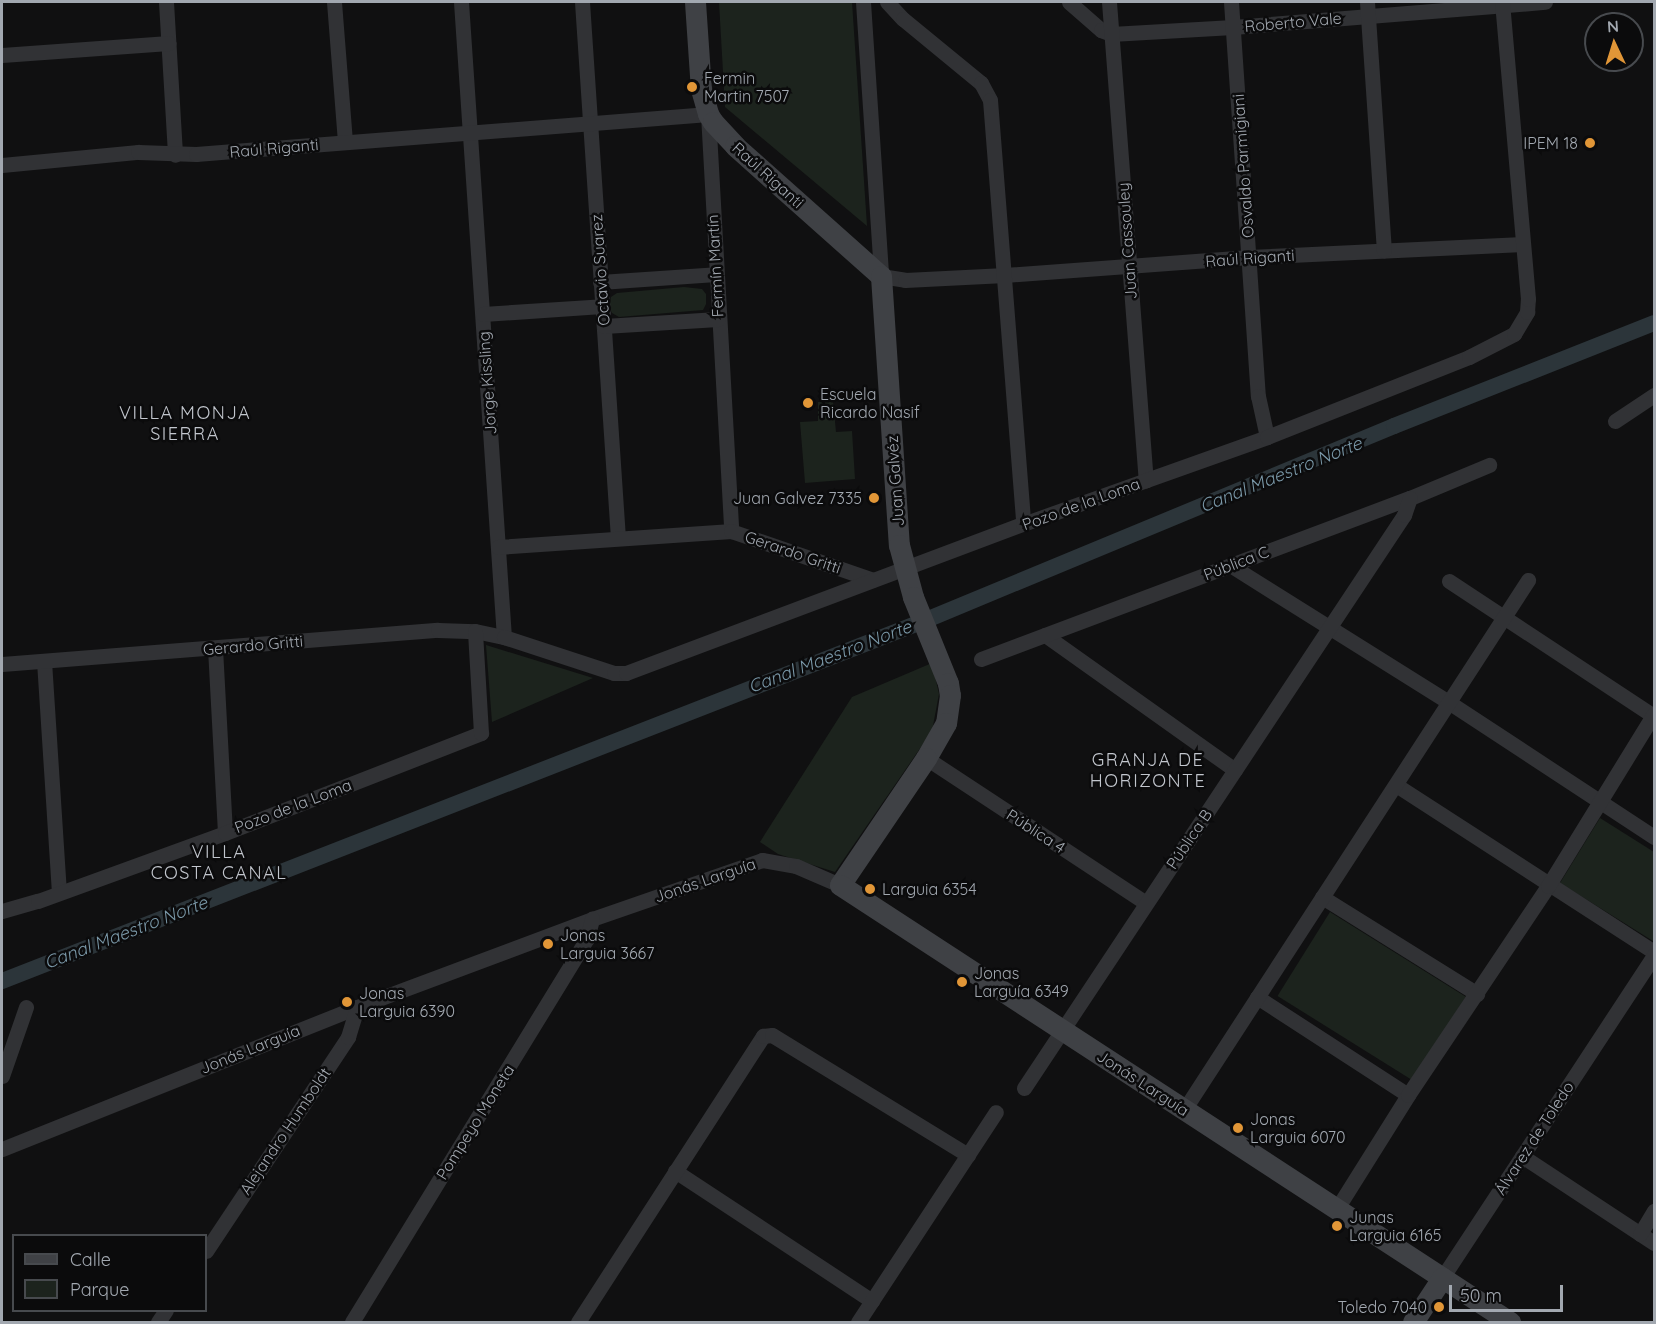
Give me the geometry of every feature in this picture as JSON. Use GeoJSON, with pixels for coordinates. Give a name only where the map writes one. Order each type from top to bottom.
{"type":"FeatureCollection","features":[{"type":"Feature","properties":{"kind":"main road","name":"Fermín Martín"},"geometry":{"type":"LineString","coordinates":[[695,2],[701,89],[708,114]]}},
{"type":"Feature","properties":{"kind":"main road","name":"Raúl Riganti"},"geometry":{"type":"LineString","coordinates":[[708,114],[735,146],[881,276]]}},
{"type":"Feature","properties":{"kind":"main road","name":"Juan Galvéz"},"geometry":{"type":"LineString","coordinates":[[840,885],[926,758],[946,723],[950,695],[948,683],[926,636],[899,545],[881,276]]}},
{"type":"Feature","properties":{"kind":"main road","name":"Jonás Larguía"},"geometry":{"type":"LineString","coordinates":[[840,885],[1510,1323]]}},
{"type":"Feature","properties":{"kind":"main road","name":"Álvarez de Toledo"},"geometry":{"type":"LineString","coordinates":[[1413,1323],[1442,1278]]}},
{"type":"Feature","properties":{"kind":"street"},"geometry":{"type":"LineString","coordinates":[[166,2],[175,155]]}},
{"type":"Feature","properties":{"kind":"street"},"geometry":{"type":"LineString","coordinates":[[334,2],[345,142]]}},
{"type":"Feature","properties":{"kind":"street","name":"Jorge Kissling"},"geometry":{"type":"LineString","coordinates":[[461,2],[504,637]]}},
{"type":"Feature","properties":{"kind":"street","name":"Octavio Suarez"},"geometry":{"type":"LineString","coordinates":[[582,2],[618,538]]}},
{"type":"Feature","properties":{"kind":"street","name":"Juan Galvéz"},"geometry":{"type":"LineString","coordinates":[[863,2],[881,276]]}},
{"type":"Feature","properties":{"kind":"street"},"geometry":{"type":"LineString","coordinates":[[1069,2],[1101,30],[1111,34]]}},
{"type":"Feature","properties":{"kind":"street","name":"Juan Cassouley"},"geometry":{"type":"LineString","coordinates":[[1109,2],[1146,481]]}},
{"type":"Feature","properties":{"kind":"street","name":"Osvaldo Parmigiani"},"geometry":{"type":"LineString","coordinates":[[1231,2],[1258,396],[1267,437]]}},
{"type":"Feature","properties":{"kind":"street","name":"Roberto Vale"},"geometry":{"type":"LineString","coordinates":[[1111,34],[1233,27],[1367,8],[1545,2]]}},
{"type":"Feature","properties":{"kind":"street"},"geometry":{"type":"LineString","coordinates":[[1502,3],[1523,244]]}},
{"type":"Feature","properties":{"kind":"street"},"geometry":{"type":"LineString","coordinates":[[892,4],[903,19],[981,83],[990,100],[1023,524]]}},
{"type":"Feature","properties":{"kind":"street"},"geometry":{"type":"LineString","coordinates":[[1367,8],[1384,250]]}},
{"type":"Feature","properties":{"kind":"street"},"geometry":{"type":"LineString","coordinates":[[2,55],[170,43]]}},
{"type":"Feature","properties":{"kind":"street","name":"Raúl Riganti"},"geometry":{"type":"LineString","coordinates":[[2,165],[138,152],[175,155],[708,114]]}},
{"type":"Feature","properties":{"kind":"street","name":"Fermín Martín"},"geometry":{"type":"LineString","coordinates":[[708,114],[731,531]]}},
{"type":"Feature","properties":{"kind":"street","name":"Raúl Riganti"},"geometry":{"type":"LineString","coordinates":[[881,276],[905,280],[1005,276],[1249,257],[1523,244]]}},
{"type":"Feature","properties":{"kind":"street","name":"Pozo de la Loma"},"geometry":{"type":"LineString","coordinates":[[504,637],[614,673],[626,673],[1023,524],[1267,437],[1501,343],[1514,334],[1525,318],[1528,299],[1523,244]]}},
{"type":"Feature","properties":{"kind":"street"},"geometry":{"type":"LineString","coordinates":[[600,282],[716,274]]}},
{"type":"Feature","properties":{"kind":"street"},"geometry":{"type":"LineString","coordinates":[[483,314],[602,306]]}},
{"type":"Feature","properties":{"kind":"street"},"geometry":{"type":"LineString","coordinates":[[604,326],[718,319]]}},
{"type":"Feature","properties":{"kind":"street"},"geometry":{"type":"LineString","coordinates":[[1615,421],[1654,395]]}},
{"type":"Feature","properties":{"kind":"street","name":"Pública C"},"geometry":{"type":"LineString","coordinates":[[981,659],[1410,498],[1489,465]]}},
{"type":"Feature","properties":{"kind":"street","name":"Pública B"},"geometry":{"type":"LineString","coordinates":[[1024,1088],[1404,515],[1410,498]]}},
{"type":"Feature","properties":{"kind":"street","name":"Gerardo Gritti"},"geometry":{"type":"LineString","coordinates":[[498,547],[731,531],[873,580]]}},
{"type":"Feature","properties":{"kind":"street"},"geometry":{"type":"LineString","coordinates":[[1230,565],[1450,703],[1654,837]]}},
{"type":"Feature","properties":{"kind":"street"},"geometry":{"type":"LineString","coordinates":[[1184,1110],[1528,580]]}},
{"type":"Feature","properties":{"kind":"street"},"geometry":{"type":"LineString","coordinates":[[1336,1210],[1408,1095],[1548,886],[1654,715],[1502,619],[1449,581]]}},
{"type":"Feature","properties":{"kind":"street","name":"Gerardo Gritti"},"geometry":{"type":"LineString","coordinates":[[2,664],[438,630],[475,631],[504,637]]}},
{"type":"Feature","properties":{"kind":"street","name":"Pozo de la Loma"},"geometry":{"type":"LineString","coordinates":[[2,911],[59,893],[225,833],[481,732],[475,631]]}},
{"type":"Feature","properties":{"kind":"street"},"geometry":{"type":"LineString","coordinates":[[1045,635],[1235,770]]}},
{"type":"Feature","properties":{"kind":"street"},"geometry":{"type":"LineString","coordinates":[[215,648],[225,833]]}},
{"type":"Feature","properties":{"kind":"street"},"geometry":{"type":"LineString","coordinates":[[44,661],[59,893]]}},
{"type":"Feature","properties":{"kind":"street","name":"Pública 4"},"geometry":{"type":"LineString","coordinates":[[926,758],[1146,903]]}},
{"type":"Feature","properties":{"kind":"street"},"geometry":{"type":"LineString","coordinates":[[1396,785],[1654,953]]}},
{"type":"Feature","properties":{"kind":"street","name":"Jonás Larguía"},"geometry":{"type":"LineString","coordinates":[[2,1149],[357,1006],[592,919],[762,860],[795,866],[840,885]]}},
{"type":"Feature","properties":{"kind":"street"},"geometry":{"type":"LineString","coordinates":[[1322,897],[1477,994]]}},
{"type":"Feature","properties":{"kind":"street","name":"Pompeyo Moneta"},"geometry":{"type":"LineString","coordinates":[[352,1323],[587,939],[592,919]]}},
{"type":"Feature","properties":{"kind":"street","name":"Álvarez de Toledo"},"geometry":{"type":"LineString","coordinates":[[1442,1278],[1654,953]]}},
{"type":"Feature","properties":{"kind":"street"},"geometry":{"type":"LineString","coordinates":[[1257,997],[1408,1095]]}},
{"type":"Feature","properties":{"kind":"street","name":"Alejandro Humboldt"},"geometry":{"type":"LineString","coordinates":[[207,1249],[348,1037],[357,1006]]}},
{"type":"Feature","properties":{"kind":"street"},"geometry":{"type":"LineString","coordinates":[[2,1076],[26,1007]]}},
{"type":"Feature","properties":{"kind":"street"},"geometry":{"type":"LineString","coordinates":[[578,1323],[756,1043],[763,1036],[772,1035],[968,1155]]}},
{"type":"Feature","properties":{"kind":"street"},"geometry":{"type":"LineString","coordinates":[[858,1323],[996,1112]]}},
{"type":"Feature","properties":{"kind":"street"},"geometry":{"type":"LineString","coordinates":[[1522,1156],[1654,1243]]}},
{"type":"Feature","properties":{"kind":"street"},"geometry":{"type":"LineString","coordinates":[[675,1171],[872,1301]]}},
{"type":"Feature","properties":{"kind":"street"},"geometry":{"type":"LineString","coordinates":[[1640,1234],[1654,1211]]}},
{"type":"Feature","properties":{"kind":"green space"},"geometry":{"type":"Polygon","coordinates":[[[719,2],[852,2],[867,226],[725,107],[719,2]]]}},
{"type":"Feature","properties":{"kind":"green space"},"geometry":{"type":"Polygon","coordinates":[[[684,287],[702,289],[706,294],[706,304],[703,310],[619,317],[612,313],[609,307],[611,297],[617,293],[684,287]]]}},
{"type":"Feature","properties":{"kind":"green space"},"geometry":{"type":"Polygon","coordinates":[[[833,401],[836,432],[852,431],[855,479],[805,483],[800,422],[818,421],[818,402],[833,401]]]}},
{"type":"Feature","properties":{"kind":"green space"},"geometry":{"type":"Polygon","coordinates":[[[486,645],[593,678],[492,722],[486,645]]]}},
{"type":"Feature","properties":{"kind":"green space"},"geometry":{"type":"Polygon","coordinates":[[[932,663],[939,694],[932,731],[835,872],[778,854],[760,842],[852,697],[932,663]]]}},
{"type":"Feature","properties":{"kind":"green space"},"geometry":{"type":"Polygon","coordinates":[[[1600,818],[1654,852],[1653,941],[1560,883],[1600,818]]]}},
{"type":"Feature","properties":{"kind":"green space"},"geometry":{"type":"Polygon","coordinates":[[[1330,912],[1466,997],[1413,1081],[1278,996],[1330,912]]]}},
{"type":"Feature","properties":{"kind":"waterway","name":"Canal Maestro Norte"},"geometry":{"type":"LineString","coordinates":[[2,981],[931,618],[1394,426],[1654,323]]}},
{"type":"Feature","properties":{"kind":"place","name":"Fermin Martin 7507"},"geometry":{"type":"Point","coordinates":[692,87]}},
{"type":"Feature","properties":{"kind":"place","name":"IPEM 18"},"geometry":{"type":"Point","coordinates":[1590,143]}},
{"type":"Feature","properties":{"kind":"place","name":"Escuela Ricardo Nasif"},"geometry":{"type":"Point","coordinates":[808,403]}},
{"type":"Feature","properties":{"kind":"place","name":"Juan Galvez 7335"},"geometry":{"type":"Point","coordinates":[874,498]}},
{"type":"Feature","properties":{"kind":"place","name":"Larguia 6354"},"geometry":{"type":"Point","coordinates":[870,889]}},
{"type":"Feature","properties":{"kind":"place","name":"Jonas Larguia 3667"},"geometry":{"type":"Point","coordinates":[548,944]}},
{"type":"Feature","properties":{"kind":"place","name":"Jonas Larguía 6349"},"geometry":{"type":"Point","coordinates":[962,982]}},
{"type":"Feature","properties":{"kind":"place","name":"Jonas Larguia 6390"},"geometry":{"type":"Point","coordinates":[347,1002]}},
{"type":"Feature","properties":{"kind":"place","name":"Jonas Larguia 6070"},"geometry":{"type":"Point","coordinates":[1238,1128]}},
{"type":"Feature","properties":{"kind":"place","name":"Junas Larguia 6165"},"geometry":{"type":"Point","coordinates":[1337,1226]}},
{"type":"Feature","properties":{"kind":"place","name":"Toledo 7040"},"geometry":{"type":"Point","coordinates":[1439,1307]}},
{"type":"Feature","properties":{"kind":"district","name":"VILLA MONJA SIERRA"},"geometry":{"type":"Point","coordinates":[185,424]}},
{"type":"Feature","properties":{"kind":"district","name":"GRANJA DE HORIZONTE"},"geometry":{"type":"Point","coordinates":[1148,771]}},
{"type":"Feature","properties":{"kind":"district","name":"VILLA COSTA CANAL"},"geometry":{"type":"Point","coordinates":[219,863]}}]}
